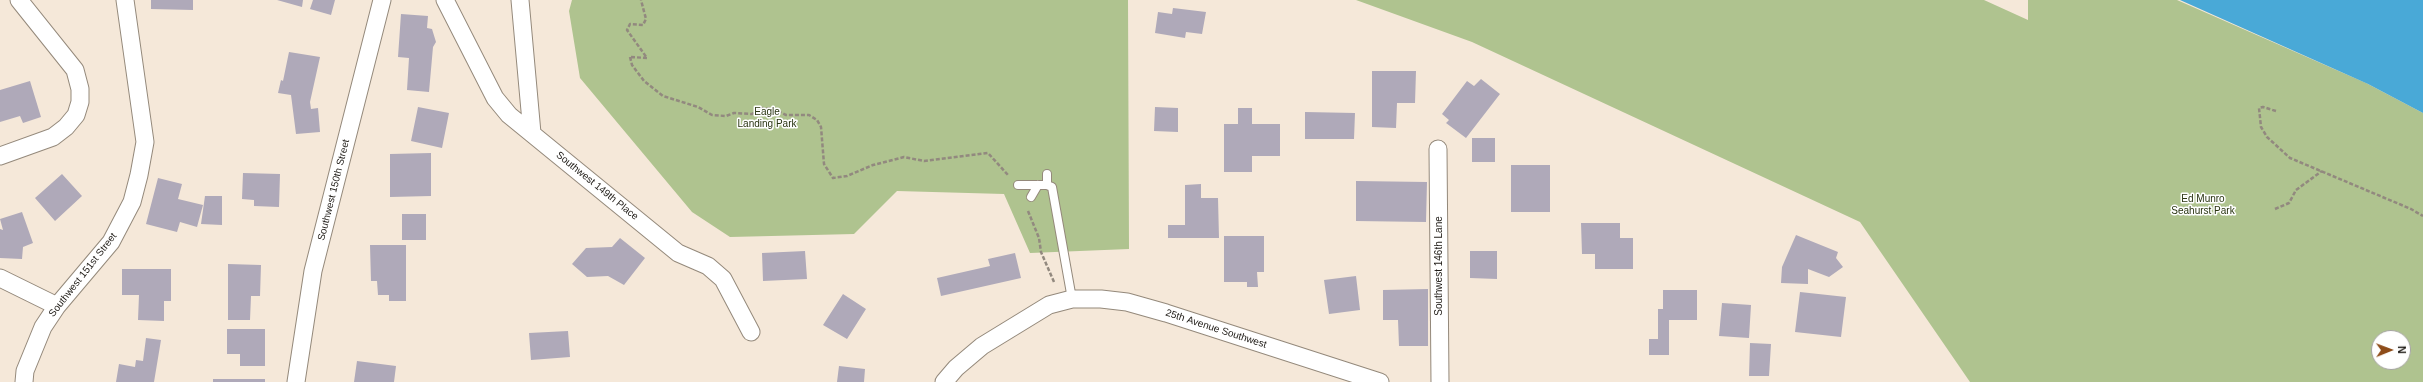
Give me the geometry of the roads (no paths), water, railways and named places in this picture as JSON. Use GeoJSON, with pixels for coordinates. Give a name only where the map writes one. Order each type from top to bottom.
{"type":"FeatureCollection","features":[{"type":"Feature","properties":{"kind":"street"},"geometry":{"type":"LineString","coordinates":[[0,156],[53,137],[66,127],[76,114],[80,102],[80,89],[75,70],[19,0]]}},
{"type":"Feature","properties":{"kind":"street","name":"Southwest 151st Street"},"geometry":{"type":"LineString","coordinates":[[24,382],[25,371],[32,349],[56,306],[111,242],[132,202],[145,142],[125,0]]}},
{"type":"Feature","properties":{"kind":"street","name":"Southwest 150th Street"},"geometry":{"type":"LineString","coordinates":[[296,382],[313,271],[382,0]]}},
{"type":"Feature","properties":{"kind":"street","name":"Southwest 149th Place"},"geometry":{"type":"LineString","coordinates":[[445,0],[495,98],[509,115],[678,253],[708,266],[723,279],[751,332]]}},
{"type":"Feature","properties":{"kind":"street"},"geometry":{"type":"LineString","coordinates":[[520,0],[532,133]]}},
{"type":"Feature","properties":{"kind":"street","name":"Southwest 146th Lane"},"geometry":{"type":"LineString","coordinates":[[1438,149],[1440,382]]}},
{"type":"Feature","properties":{"kind":"street"},"geometry":{"type":"LineString","coordinates":[[0,278],[56,306]]}},
{"type":"Feature","properties":{"kind":"street","name":"25th Avenue Southwest"},"geometry":{"type":"LineString","coordinates":[[944,382],[956,368],[982,346],[1049,305],[1072,299],[1101,299],[1146,307],[1380,382]]}},
{"type":"Feature","properties":{"kind":"lane"},"geometry":{"type":"LineString","coordinates":[[1047,174],[1047,185]]}},
{"type":"Feature","properties":{"kind":"lane"},"geometry":{"type":"LineString","coordinates":[[1018,185],[1047,185],[1052,187],[1072,299]]}},
{"type":"Feature","properties":{"kind":"lane"},"geometry":{"type":"LineString","coordinates":[[1031,197],[1038,185]]}},
{"type":"Feature","properties":{"kind":"water"},"geometry":{"type":"Polygon","coordinates":[[[2180,0],[2423,0],[2423,113],[2368,84],[2180,0]]]}},
{"type":"Feature","properties":{"kind":"park label","name":"Eagle Landing Park"},"geometry":{"type":"Point","coordinates":[767,118]}},
{"type":"Feature","properties":{"kind":"park label","name":"Ed Munro Seahurst Park"},"geometry":{"type":"Point","coordinates":[2203,204]}}]}
